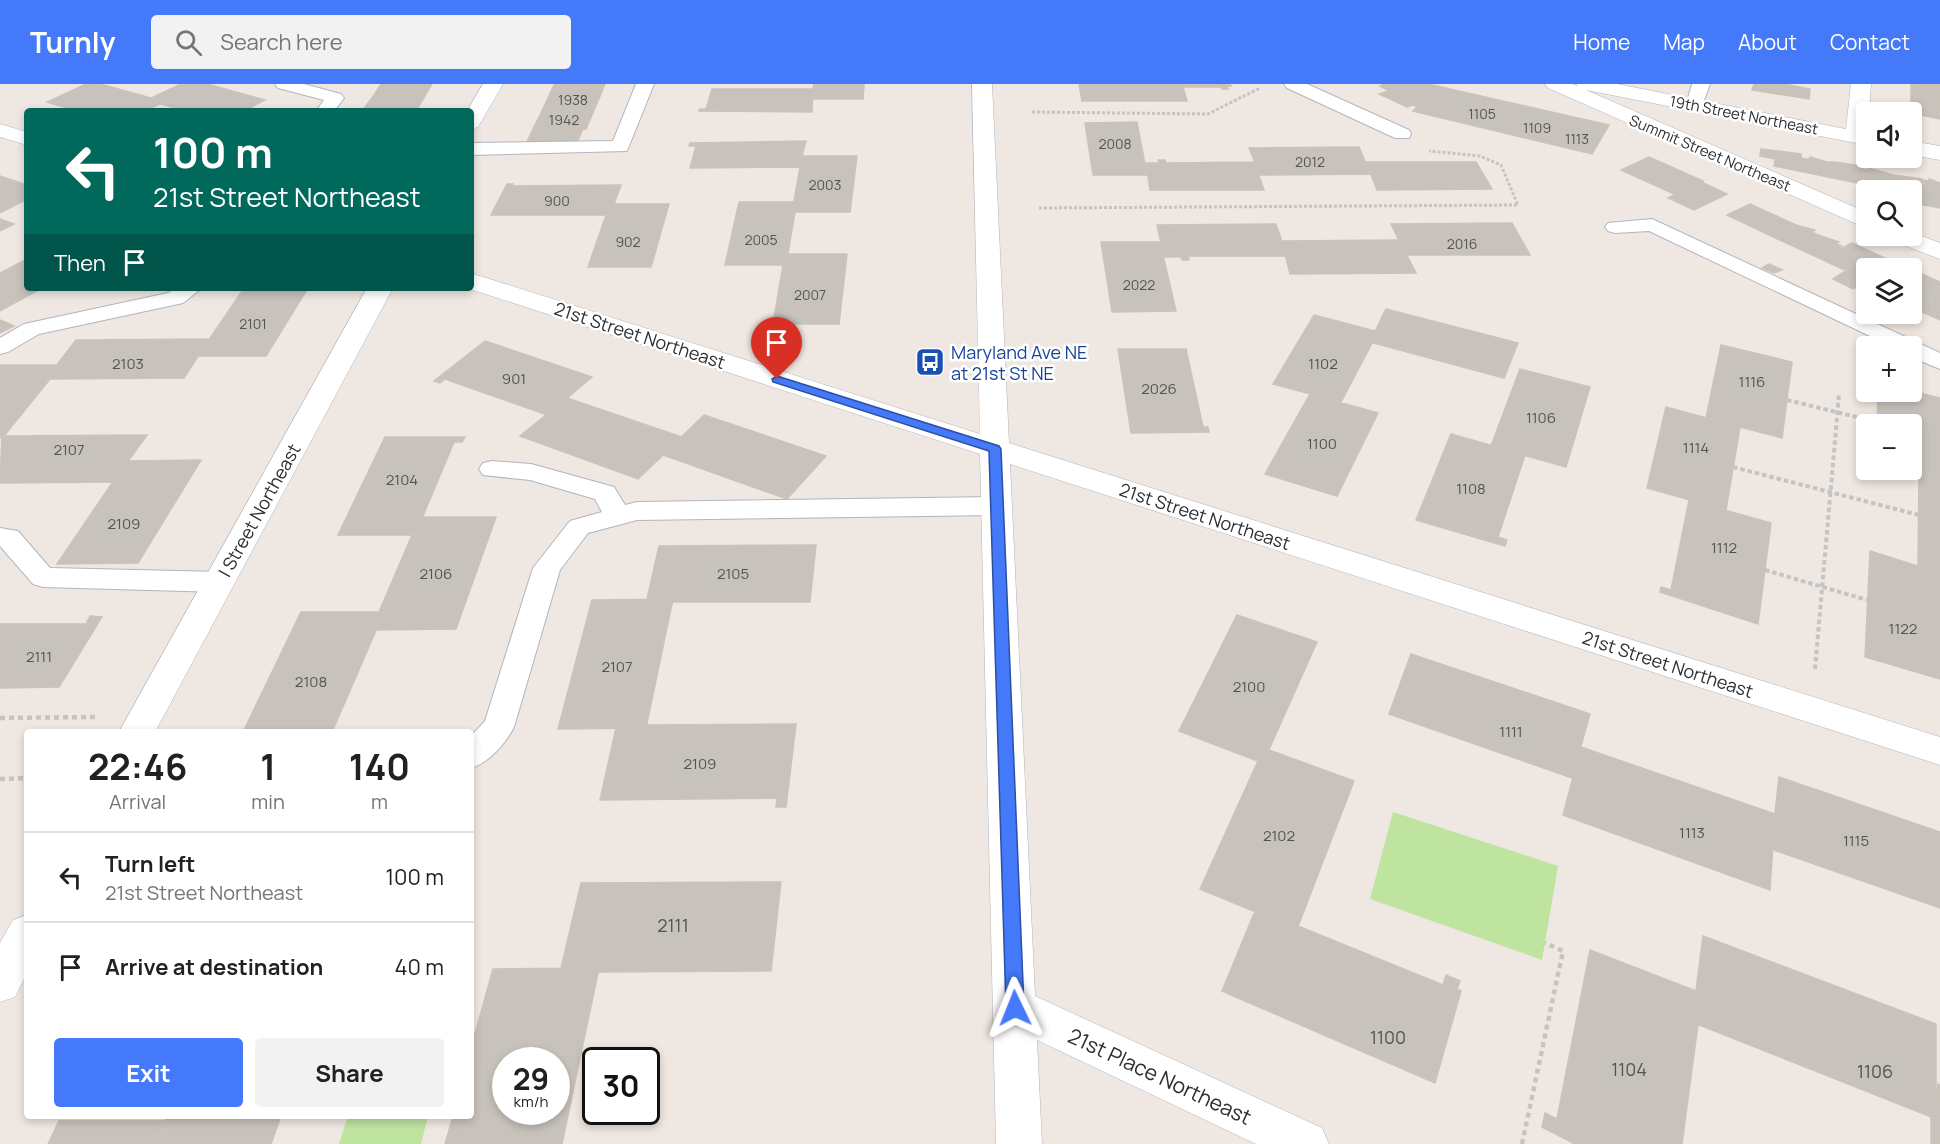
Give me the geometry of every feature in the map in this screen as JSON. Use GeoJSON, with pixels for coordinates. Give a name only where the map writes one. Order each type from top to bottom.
{"type":"FeatureCollection","features":[{"type":"Feature","properties":{"kind":"street"},"geometry":{"type":"LineString","coordinates":[[474,118],[493,84]]}},
{"type":"Feature","properties":{"kind":"street"},"geometry":{"type":"LineString","coordinates":[[981,84],[998,506],[1019,1144]]}},
{"type":"Feature","properties":{"kind":"street","name":"Summit Street Northeast"},"geometry":{"type":"LineString","coordinates":[[1555,84],[1856,216]]}},
{"type":"Feature","properties":{"kind":"street","name":"19th Street Northeast"},"geometry":{"type":"LineString","coordinates":[[1586,84],[1856,137]]}},
{"type":"Feature","properties":{"kind":"street"},"geometry":{"type":"LineString","coordinates":[[1861,84],[1861,102]]}},
{"type":"Feature","properties":{"kind":"street"},"geometry":{"type":"LineString","coordinates":[[0,130],[24,138]]}},
{"type":"Feature","properties":{"kind":"street"},"geometry":{"type":"LineString","coordinates":[[1922,150],[1940,153]]}},
{"type":"Feature","properties":{"kind":"street"},"geometry":{"type":"LineString","coordinates":[[1922,245],[1940,252]]}},
{"type":"Feature","properties":{"kind":"street","name":"21st Street Northeast"},"geometry":{"type":"LineString","coordinates":[[474,282],[1940,751]]}},
{"type":"Feature","properties":{"kind":"street","name":"I Street Northeast"},"geometry":{"type":"LineString","coordinates":[[139,729],[378,291]]}},
{"type":"Feature","properties":{"kind":"street"},"geometry":{"type":"LineString","coordinates":[[0,983],[24,939]]}},
{"type":"Feature","properties":{"kind":"street","name":"21st Place Northeast"},"geometry":{"type":"LineString","coordinates":[[1015,1008],[1306,1144]]}},
{"type":"Feature","properties":{"kind":"lane"},"geometry":{"type":"LineString","coordinates":[[284,84],[335,98],[327,108]]}},
{"type":"Feature","properties":{"kind":"lane"},"geometry":{"type":"LineString","coordinates":[[474,149],[620,147],[645,84]]}},
{"type":"Feature","properties":{"kind":"lane"},"geometry":{"type":"LineString","coordinates":[[1293,84],[1402,134]]}},
{"type":"Feature","properties":{"kind":"lane"},"geometry":{"type":"LineString","coordinates":[[1695,105],[1701,84]]}},
{"type":"Feature","properties":{"kind":"lane"},"geometry":{"type":"LineString","coordinates":[[1615,227],[1652,225],[1886,336]]}},
{"type":"Feature","properties":{"kind":"lane"},"geometry":{"type":"LineString","coordinates":[[0,347],[32,329],[175,298],[186,291]]}},
{"type":"Feature","properties":{"kind":"lane"},"geometry":{"type":"LineString","coordinates":[[1922,353],[1940,362]]}},
{"type":"Feature","properties":{"kind":"lane"},"geometry":{"type":"LineString","coordinates":[[492,469],[531,471],[605,494],[618,516]]}},
{"type":"Feature","properties":{"kind":"lane"},"geometry":{"type":"LineString","coordinates":[[474,753],[499,727],[547,568],[579,527],[637,511],[998,506]]}},
{"type":"Feature","properties":{"kind":"lane"},"geometry":{"type":"LineString","coordinates":[[0,537],[8,537],[43,578],[220,582]]}},
{"type":"Feature","properties":{"kind":"path"},"geometry":{"type":"LineString","coordinates":[[1032,112],[1208,114],[1269,84]]}},
{"type":"Feature","properties":{"kind":"path"},"geometry":{"type":"LineString","coordinates":[[1039,208],[1518,206],[1501,165],[1480,156],[1428,151],[1402,134]]}},
{"type":"Feature","properties":{"kind":"path"},"geometry":{"type":"LineString","coordinates":[[1815,669],[1839,395]]}},
{"type":"Feature","properties":{"kind":"path"},"geometry":{"type":"LineString","coordinates":[[1787,400],[1856,417]]}},
{"type":"Feature","properties":{"kind":"path"},"geometry":{"type":"LineString","coordinates":[[1733,467],[1919,515]]}},
{"type":"Feature","properties":{"kind":"path"},"geometry":{"type":"LineString","coordinates":[[1765,570],[1867,600]]}},
{"type":"Feature","properties":{"kind":"path"},"geometry":{"type":"LineString","coordinates":[[0,718],[100,717]]}},
{"type":"Feature","properties":{"kind":"path"},"geometry":{"type":"LineString","coordinates":[[0,779],[24,778]]}},
{"type":"Feature","properties":{"kind":"path"},"geometry":{"type":"LineString","coordinates":[[1522,1144],[1563,951],[1545,943]]}},
{"type":"Feature","properties":{"kind":"green space"},"geometry":{"type":"Polygon","coordinates":[[[1393,812],[1558,866],[1542,960],[1370,899],[1393,812]]]}},
{"type":"Feature","properties":{"kind":"green space"},"geometry":{"type":"Polygon","coordinates":[[[347,1119],[427,1119],[421,1144],[339,1144],[347,1119]]]}},
{"type":"Feature","properties":{"kind":"building"},"geometry":{"type":"Polygon","coordinates":[[[86,84],[104,85],[151,98],[147,100],[160,104],[151,108],[67,108],[47,102],[86,84]]]}},
{"type":"Feature","properties":{"kind":"building"},"geometry":{"type":"Polygon","coordinates":[[[181,84],[207,84],[265,100],[250,108],[175,108],[147,100],[181,84]]]}},
{"type":"Feature","properties":{"kind":"building"},"geometry":{"type":"Polygon","coordinates":[[[381,84],[432,84],[426,94],[374,95],[381,84]]]}},
{"type":"Feature","properties":{"kind":"building"},"geometry":{"type":"Polygon","coordinates":[[[555,84],[605,84],[603,89],[552,89],[555,84]]]}},
{"type":"Feature","properties":{"kind":"building"},"geometry":{"type":"Polygon","coordinates":[[[814,84],[864,84],[863,99],[811,99],[814,84]]]}},
{"type":"Feature","properties":{"kind":"building"},"geometry":{"type":"Polygon","coordinates":[[[1079,84],[1182,84],[1187,101],[1082,101],[1079,84]]]}},
{"type":"Feature","properties":{"kind":"building"},"geometry":{"type":"Polygon","coordinates":[[[1182,84],[1230,84],[1231,86],[1227,86],[1228,89],[1222,89],[1222,87],[1183,87],[1182,84]]]}},
{"type":"Feature","properties":{"kind":"building"},"geometry":{"type":"Polygon","coordinates":[[[1386,84],[1428,84],[1609,125],[1592,154],[1413,111],[1417,107],[1413,105],[1407,107],[1379,94],[1389,91],[1380,86],[1386,84]]]}},
{"type":"Feature","properties":{"kind":"building"},"geometry":{"type":"Polygon","coordinates":[[[1754,84],[1784,84],[1810,89],[1809,99],[1752,90],[1754,84]]]}},
{"type":"Feature","properties":{"kind":"building"},"geometry":{"type":"Polygon","coordinates":[[[1940,84],[1940,90],[1911,85],[1940,84]]]}},
{"type":"Feature","properties":{"kind":"building"},"geometry":{"type":"Polygon","coordinates":[[[1911,85],[1940,90],[1940,100],[1911,95],[1911,85]]]}},
{"type":"Feature","properties":{"kind":"building"},"geometry":{"type":"Polygon","coordinates":[[[552,89],[603,89],[595,108],[543,109],[552,89]]]}},
{"type":"Feature","properties":{"kind":"building"},"geometry":{"type":"Polygon","coordinates":[[[712,89],[813,89],[812,112],[699,111],[706,109],[712,89]]]}},
{"type":"Feature","properties":{"kind":"building"},"geometry":{"type":"Polygon","coordinates":[[[426,94],[418,108],[364,108],[374,95],[426,94]]]}},
{"type":"Feature","properties":{"kind":"building"},"geometry":{"type":"Polygon","coordinates":[[[1911,95],[1940,100],[1940,109],[1922,106],[1922,102],[1911,102],[1911,95]]]}},
{"type":"Feature","properties":{"kind":"building"},"geometry":{"type":"Polygon","coordinates":[[[1922,106],[1940,109],[1940,119],[1922,115],[1922,106]]]}},
{"type":"Feature","properties":{"kind":"building"},"geometry":{"type":"Polygon","coordinates":[[[595,108],[586,129],[533,129],[543,109],[595,108]]]}},
{"type":"Feature","properties":{"kind":"building"},"geometry":{"type":"Polygon","coordinates":[[[1137,122],[1147,175],[1093,175],[1085,123],[1137,122]]]}},
{"type":"Feature","properties":{"kind":"building"},"geometry":{"type":"Polygon","coordinates":[[[533,129],[583,129],[577,142],[527,142],[533,129]]]}},
{"type":"Feature","properties":{"kind":"building"},"geometry":{"type":"Polygon","coordinates":[[[806,141],[799,167],[690,168],[696,146],[689,146],[690,143],[806,141]]]}},
{"type":"Feature","properties":{"kind":"building"},"geometry":{"type":"Polygon","coordinates":[[[1359,147],[1370,174],[1260,175],[1249,148],[1359,147]]]}},
{"type":"Feature","properties":{"kind":"building"},"geometry":{"type":"Polygon","coordinates":[[[1761,149],[1801,154],[1801,158],[1806,159],[1804,172],[1774,166],[1775,159],[1760,156],[1761,149]]]}},
{"type":"Feature","properties":{"kind":"building"},"geometry":{"type":"Polygon","coordinates":[[[802,156],[857,156],[850,212],[792,212],[802,156]]]}},
{"type":"Feature","properties":{"kind":"building"},"geometry":{"type":"Polygon","coordinates":[[[1649,157],[1703,181],[1676,195],[1621,170],[1649,157]]]}},
{"type":"Feature","properties":{"kind":"building"},"geometry":{"type":"Polygon","coordinates":[[[1810,157],[1835,162],[1833,178],[1804,172],[1806,159],[1810,157]]]}},
{"type":"Feature","properties":{"kind":"building"},"geometry":{"type":"Polygon","coordinates":[[[1158,160],[1165,160],[1166,163],[1254,162],[1264,190],[1150,190],[1146,163],[1159,163],[1158,160]]]}},
{"type":"Feature","properties":{"kind":"building"},"geometry":{"type":"Polygon","coordinates":[[[1366,162],[1476,162],[1492,189],[1377,190],[1366,162]]]}},
{"type":"Feature","properties":{"kind":"building"},"geometry":{"type":"Polygon","coordinates":[[[1835,162],[1856,165],[1856,168],[1863,169],[1862,180],[1856,180],[1856,183],[1833,178],[1835,162]]]}},
{"type":"Feature","properties":{"kind":"building"},"geometry":{"type":"Polygon","coordinates":[[[1868,168],[1894,175],[1894,180],[1863,180],[1863,169],[1868,170],[1868,168]]]}},
{"type":"Feature","properties":{"kind":"building"},"geometry":{"type":"Polygon","coordinates":[[[1894,175],[1922,179],[1924,205],[1922,205],[1922,180],[1894,180],[1894,175]]]}},
{"type":"Feature","properties":{"kind":"building"},"geometry":{"type":"Polygon","coordinates":[[[0,176],[24,184],[24,201],[0,213],[0,176]]]}},
{"type":"Feature","properties":{"kind":"building"},"geometry":{"type":"Polygon","coordinates":[[[1929,179],[1940,183],[1940,208],[1924,205],[1924,180],[1929,181],[1929,179]]]}},
{"type":"Feature","properties":{"kind":"building"},"geometry":{"type":"Polygon","coordinates":[[[1701,182],[1727,194],[1694,210],[1668,198],[1701,182]]]}},
{"type":"Feature","properties":{"kind":"building"},"geometry":{"type":"Polygon","coordinates":[[[507,184],[513,184],[512,186],[621,185],[610,215],[491,215],[507,184]]]}},
{"type":"Feature","properties":{"kind":"building"},"geometry":{"type":"Polygon","coordinates":[[[739,202],[793,202],[792,212],[795,212],[786,265],[725,265],[739,202]]]}},
{"type":"Feature","properties":{"kind":"building"},"geometry":{"type":"Polygon","coordinates":[[[614,204],[669,204],[651,267],[588,267],[606,215],[610,215],[614,204]]]}},
{"type":"Feature","properties":{"kind":"building"},"geometry":{"type":"Polygon","coordinates":[[[1750,204],[1772,214],[1750,226],[1727,215],[1750,204]]]}},
{"type":"Feature","properties":{"kind":"building"},"geometry":{"type":"Polygon","coordinates":[[[1772,214],[1796,225],[1773,237],[1750,226],[1772,214]]]}},
{"type":"Feature","properties":{"kind":"building"},"geometry":{"type":"Polygon","coordinates":[[[0,219],[14,224],[0,231],[0,219]]]}},
{"type":"Feature","properties":{"kind":"building"},"geometry":{"type":"Polygon","coordinates":[[[1512,223],[1530,255],[1406,255],[1391,224],[1512,223]]]}},
{"type":"Feature","properties":{"kind":"building"},"geometry":{"type":"Polygon","coordinates":[[[1276,224],[1287,256],[1188,256],[1189,260],[1182,260],[1181,257],[1164,257],[1157,225],[1276,224]]]}},
{"type":"Feature","properties":{"kind":"building"},"geometry":{"type":"Polygon","coordinates":[[[1796,225],[1815,230],[1812,232],[1818,235],[1797,248],[1773,237],[1796,225]]]}},
{"type":"Feature","properties":{"kind":"building"},"geometry":{"type":"Polygon","coordinates":[[[1818,235],[1839,242],[1836,244],[1842,246],[1821,259],[1797,248],[1818,235]]]}},
{"type":"Feature","properties":{"kind":"building"},"geometry":{"type":"Polygon","coordinates":[[[1399,240],[1416,273],[1290,274],[1282,241],[1399,240]]]}},
{"type":"Feature","properties":{"kind":"building"},"geometry":{"type":"Polygon","coordinates":[[[1101,242],[1160,242],[1176,311],[1112,312],[1101,242]]]}},
{"type":"Feature","properties":{"kind":"building"},"geometry":{"type":"Polygon","coordinates":[[[1852,243],[1874,253],[1865,258],[1856,258],[1856,263],[1844,270],[1821,259],[1852,243]]]}},
{"type":"Feature","properties":{"kind":"building"},"geometry":{"type":"Polygon","coordinates":[[[1874,253],[1885,258],[1866,258],[1874,253]]]}},
{"type":"Feature","properties":{"kind":"building"},"geometry":{"type":"Polygon","coordinates":[[[788,254],[847,254],[839,324],[773,324],[783,265],[786,265],[788,254]]]}},
{"type":"Feature","properties":{"kind":"building"},"geometry":{"type":"Polygon","coordinates":[[[24,261],[24,291],[37,291],[0,311],[0,273],[24,261]]]}},
{"type":"Feature","properties":{"kind":"building"},"geometry":{"type":"Polygon","coordinates":[[[1769,264],[1782,270],[1774,273],[1762,268],[1769,264]]]}},
{"type":"Feature","properties":{"kind":"building"},"geometry":{"type":"Polygon","coordinates":[[[1856,264],[1856,287],[1853,289],[1833,279],[1856,264]]]}},
{"type":"Feature","properties":{"kind":"building"},"geometry":{"type":"Polygon","coordinates":[[[1922,276],[1940,282],[1940,292],[1922,303],[1922,276]]]}},
{"type":"Feature","properties":{"kind":"building"},"geometry":{"type":"Polygon","coordinates":[[[242,291],[306,291],[266,356],[198,356],[242,291]]]}},
{"type":"Feature","properties":{"kind":"building"},"geometry":{"type":"Polygon","coordinates":[[[1940,292],[1940,320],[1922,312],[1922,303],[1940,292]]]}},
{"type":"Feature","properties":{"kind":"building"},"geometry":{"type":"Polygon","coordinates":[[[1386,309],[1518,343],[1504,378],[1370,342],[1386,309]]]}},
{"type":"Feature","properties":{"kind":"building"},"geometry":{"type":"Polygon","coordinates":[[[1314,315],[1375,331],[1370,342],[1372,343],[1341,402],[1273,384],[1314,315]]]}},
{"type":"Feature","properties":{"kind":"building"},"geometry":{"type":"Polygon","coordinates":[[[0,320],[14,326],[0,333],[0,320]]]}},
{"type":"Feature","properties":{"kind":"building"},"geometry":{"type":"Polygon","coordinates":[[[209,339],[184,378],[46,379],[76,340],[209,339]]]}},
{"type":"Feature","properties":{"kind":"building"},"geometry":{"type":"Polygon","coordinates":[[[485,341],[592,377],[547,415],[445,379],[440,383],[434,381],[485,341]]]}},
{"type":"Feature","properties":{"kind":"building"},"geometry":{"type":"Polygon","coordinates":[[[1721,345],[1792,362],[1782,438],[1706,418],[1721,345]]]}},
{"type":"Feature","properties":{"kind":"building"},"geometry":{"type":"Polygon","coordinates":[[[1118,349],[1186,349],[1203,427],[1208,427],[1209,432],[1131,433],[1118,349]]]}},
{"type":"Feature","properties":{"kind":"building"},"geometry":{"type":"Polygon","coordinates":[[[0,365],[57,365],[46,379],[50,379],[0,438],[0,365]]]}},
{"type":"Feature","properties":{"kind":"building"},"geometry":{"type":"Polygon","coordinates":[[[1520,369],[1590,387],[1566,467],[1491,446],[1520,369]]]}},
{"type":"Feature","properties":{"kind":"building"},"geometry":{"type":"Polygon","coordinates":[[[1310,394],[1378,413],[1337,496],[1265,474],[1310,394]]]}},
{"type":"Feature","properties":{"kind":"building"},"geometry":{"type":"Polygon","coordinates":[[[1922,394],[1940,398],[1940,479],[1922,475],[1922,414],[1877,414],[1878,402],[1922,402],[1922,394]]]}},
{"type":"Feature","properties":{"kind":"building"},"geometry":{"type":"Polygon","coordinates":[[[567,398],[682,437],[638,479],[520,436],[567,398]]]}},
{"type":"Feature","properties":{"kind":"building"},"geometry":{"type":"Polygon","coordinates":[[[1666,407],[1740,427],[1726,510],[1647,488],[1666,407]]]}},
{"type":"Feature","properties":{"kind":"building"},"geometry":{"type":"Polygon","coordinates":[[[704,415],[826,456],[787,499],[663,455],[704,415]]]}},
{"type":"Feature","properties":{"kind":"building"},"geometry":{"type":"Polygon","coordinates":[[[1451,434],[1525,455],[1498,537],[1507,540],[1505,546],[1416,520],[1451,434]]]}},
{"type":"Feature","properties":{"kind":"building"},"geometry":{"type":"Polygon","coordinates":[[[147,435],[113,482],[0,483],[2,436],[147,435]]]}},
{"type":"Feature","properties":{"kind":"building"},"geometry":{"type":"Polygon","coordinates":[[[385,437],[465,437],[462,442],[454,442],[415,535],[338,535],[385,437]]]}},
{"type":"Feature","properties":{"kind":"building"},"geometry":{"type":"Polygon","coordinates":[[[201,460],[138,563],[57,564],[127,461],[201,460]]]}},
{"type":"Feature","properties":{"kind":"building"},"geometry":{"type":"Polygon","coordinates":[[[1922,475],[1940,479],[1940,573],[1918,567],[1919,480],[1922,480],[1922,475]]]}},
{"type":"Feature","properties":{"kind":"building"},"geometry":{"type":"Polygon","coordinates":[[[1689,500],[1771,523],[1758,624],[1660,592],[1661,587],[1671,590],[1689,500]]]}},
{"type":"Feature","properties":{"kind":"building"},"geometry":{"type":"Polygon","coordinates":[[[422,517],[496,517],[456,629],[376,630],[384,612],[379,612],[422,517]]]}},
{"type":"Feature","properties":{"kind":"building"},"geometry":{"type":"Polygon","coordinates":[[[816,545],[810,602],[673,602],[673,599],[647,599],[659,546],[816,545]]]}},
{"type":"Feature","properties":{"kind":"building"},"geometry":{"type":"Polygon","coordinates":[[[1870,551],[1940,573],[1940,679],[1865,657],[1870,551]]]}},
{"type":"Feature","properties":{"kind":"building"},"geometry":{"type":"Polygon","coordinates":[[[673,599],[646,728],[558,729],[592,600],[673,599]]]}},
{"type":"Feature","properties":{"kind":"building"},"geometry":{"type":"Polygon","coordinates":[[[301,612],[384,612],[333,729],[244,729],[301,612]]]}},
{"type":"Feature","properties":{"kind":"building"},"geometry":{"type":"Polygon","coordinates":[[[1237,615],[1317,642],[1263,763],[1179,731],[1237,615]]]}},
{"type":"Feature","properties":{"kind":"building"},"geometry":{"type":"Polygon","coordinates":[[[90,616],[102,617],[59,687],[0,688],[0,624],[86,624],[90,616]]]}},
{"type":"Feature","properties":{"kind":"building"},"geometry":{"type":"Polygon","coordinates":[[[1411,654],[1590,714],[1572,778],[1389,714],[1411,654]]]}},
{"type":"Feature","properties":{"kind":"building"},"geometry":{"type":"Polygon","coordinates":[[[796,724],[786,807],[776,807],[777,798],[600,800],[616,728],[646,728],[647,725],[796,724]]]}},
{"type":"Feature","properties":{"kind":"building"},"geometry":{"type":"Polygon","coordinates":[[[1581,747],[1775,814],[1770,890],[1563,815],[1581,747]]]}},
{"type":"Feature","properties":{"kind":"building"},"geometry":{"type":"Polygon","coordinates":[[[1269,750],[1354,781],[1297,929],[1200,889],[1258,761],[1263,763],[1269,750]]]}},
{"type":"Feature","properties":{"kind":"building"},"geometry":{"type":"Polygon","coordinates":[[[1779,777],[1940,832],[1940,908],[1771,849],[1779,777]]]}},
{"type":"Feature","properties":{"kind":"building"},"geometry":{"type":"Polygon","coordinates":[[[781,882],[771,971],[598,972],[599,968],[561,968],[581,883],[781,882]]]}},
{"type":"Feature","properties":{"kind":"building"},"geometry":{"type":"Polygon","coordinates":[[[1255,911],[1443,985],[1446,975],[1460,981],[1457,989],[1461,991],[1435,1083],[1222,991],[1255,911]]]}},
{"type":"Feature","properties":{"kind":"building"},"geometry":{"type":"Polygon","coordinates":[[[1703,936],[1936,1024],[1936,1119],[1692,1022],[1703,936]]]}},
{"type":"Feature","properties":{"kind":"building"},"geometry":{"type":"Polygon","coordinates":[[[1590,950],[1696,991],[1692,1022],[1698,1024],[1682,1144],[1575,1144],[1542,1127],[1545,1113],[1557,1119],[1590,950]]]}},
{"type":"Feature","properties":{"kind":"building"},"geometry":{"type":"Polygon","coordinates":[[[599,968],[570,1106],[570,1047],[492,1047],[492,1125],[566,1125],[562,1144],[445,1144],[452,1119],[474,1119],[474,1037],[493,969],[599,968]]]}},
{"type":"Feature","properties":{"kind":"building"},"geometry":{"type":"Polygon","coordinates":[[[1938,1084],[1940,1085],[1940,1144],[1931,1144],[1931,1117],[1936,1119],[1938,1084]]]}},
{"type":"Feature","properties":{"kind":"building"},"geometry":{"type":"Polygon","coordinates":[[[166,1119],[280,1119],[271,1144],[157,1144],[166,1119]]]}},
{"type":"Feature","properties":{"kind":"building"},"geometry":{"type":"Polygon","coordinates":[[[59,1121],[165,1121],[157,1144],[48,1144],[59,1121]]]}},
{"type":"Feature","properties":{"kind":"place","name":"Maryland Ave NE at 21st St NE"},"geometry":{"type":"Point","coordinates":[930,362]}},
{"type":"Feature","properties":{"kind":"route"},"geometry":{"type":"LineString","coordinates":[[777,379],[995,449],[1015,1008]]}}]}
